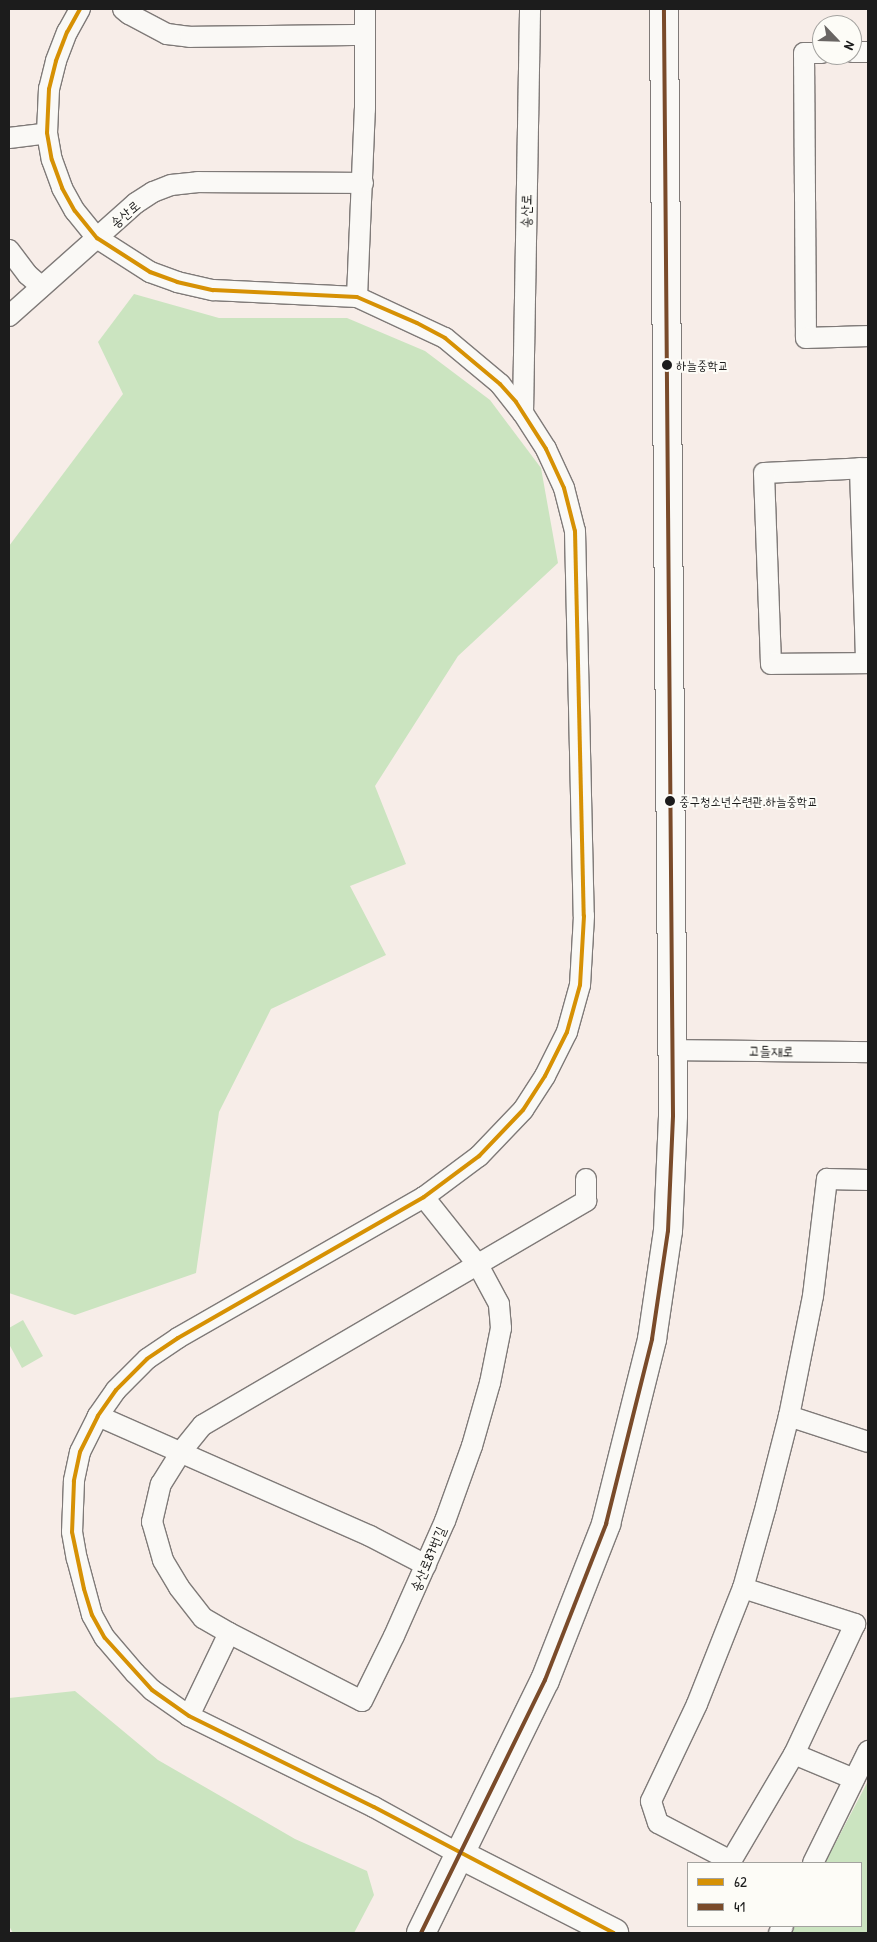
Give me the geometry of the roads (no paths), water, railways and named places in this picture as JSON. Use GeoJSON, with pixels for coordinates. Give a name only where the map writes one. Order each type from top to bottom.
{"type":"FeatureCollection","features":[{"type":"Feature","properties":{"kind":"street","name":"송산로"},"geometry":{"type":"LineString","coordinates":[[80,9],[66,32],[56,61],[49,89],[47,133],[52,160],[62,188],[74,211],[97,238],[150,272],[177,282],[213,290],[357,297],[417,323],[445,338],[500,384],[523,413],[546,449],[564,488],[575,531],[584,916],[580,985],[567,1032],[545,1076],[523,1110],[479,1156],[424,1197],[170,1343],[147,1359],[116,1390],[98,1416],[80,1452],[74,1481],[72,1532],[84,1589],[92,1615],[105,1638],[152,1690],[189,1716],[374,1807],[461,1855]]}},
{"type":"Feature","properties":{"kind":"street"},"geometry":{"type":"LineString","coordinates":[[123,9],[167,34],[190,36],[365,35]]}},
{"type":"Feature","properties":{"kind":"street"},"geometry":{"type":"LineString","coordinates":[[357,297],[363,183],[365,9]]}},
{"type":"Feature","properties":{"kind":"street","name":"송산로"},"geometry":{"type":"LineString","coordinates":[[523,413],[530,9]]}},
{"type":"Feature","properties":{"kind":"street"},"geometry":{"type":"LineString","coordinates":[[421,1933],[461,1855],[545,1680],[606,1524],[654,1329],[668,1231],[673,1115],[673,1050],[664,9]]}},
{"type":"Feature","properties":{"kind":"street"},"geometry":{"type":"LineString","coordinates":[[812,53],[804,53],[806,338],[868,336]]}},
{"type":"Feature","properties":{"kind":"street"},"geometry":{"type":"LineString","coordinates":[[9,138],[47,133]]}},
{"type":"Feature","properties":{"kind":"street","name":"송산로"},"geometry":{"type":"LineString","coordinates":[[97,238],[136,204],[153,192],[171,185],[198,182],[363,183]]}},
{"type":"Feature","properties":{"kind":"street"},"geometry":{"type":"LineString","coordinates":[[9,316],[97,238]]}},
{"type":"Feature","properties":{"kind":"street"},"geometry":{"type":"LineString","coordinates":[[9,250],[28,275],[42,287]]}},
{"type":"Feature","properties":{"kind":"street"},"geometry":{"type":"LineString","coordinates":[[864,468],[867,663],[771,664],[764,473],[864,468]]}},
{"type":"Feature","properties":{"kind":"street","name":"고들재로"},"geometry":{"type":"LineString","coordinates":[[673,1050],[868,1052]]}},
{"type":"Feature","properties":{"kind":"street"},"geometry":{"type":"LineString","coordinates":[[189,1716],[230,1633],[203,1618],[179,1587],[162,1560],[152,1522],[161,1484],[180,1452],[203,1425],[586,1201],[586,1179]]}},
{"type":"Feature","properties":{"kind":"street"},"geometry":{"type":"LineString","coordinates":[[743,1588],[855,1624],[794,1754],[731,1861],[658,1823],[652,1801],[697,1704],[743,1588],[789,1416],[813,1296],[826,1179],[868,1180]]}},
{"type":"Feature","properties":{"kind":"street","name":"송산로87번길"},"geometry":{"type":"LineString","coordinates":[[230,1633],[362,1702],[426,1565],[445,1521],[472,1446],[490,1383],[501,1328],[499,1304],[478,1265],[424,1197]]}},
{"type":"Feature","properties":{"kind":"street"},"geometry":{"type":"LineString","coordinates":[[98,1416],[370,1536],[426,1565]]}},
{"type":"Feature","properties":{"kind":"street"},"geometry":{"type":"LineString","coordinates":[[789,1416],[868,1442]]}},
{"type":"Feature","properties":{"kind":"street"},"geometry":{"type":"LineString","coordinates":[[813,1862],[868,1751]]}},
{"type":"Feature","properties":{"kind":"street"},"geometry":{"type":"LineString","coordinates":[[794,1754],[854,1779]]}},
{"type":"Feature","properties":{"kind":"street"},"geometry":{"type":"LineString","coordinates":[[461,1855],[614,1933]]}},
{"type":"Feature","properties":{"kind":"place","name":"하늘중학교"},"geometry":{"type":"Point","coordinates":[667,365]}},
{"type":"Feature","properties":{"kind":"place","name":"중구청소년수련관.하늘중학교"},"geometry":{"type":"Point","coordinates":[670,801]}}]}
